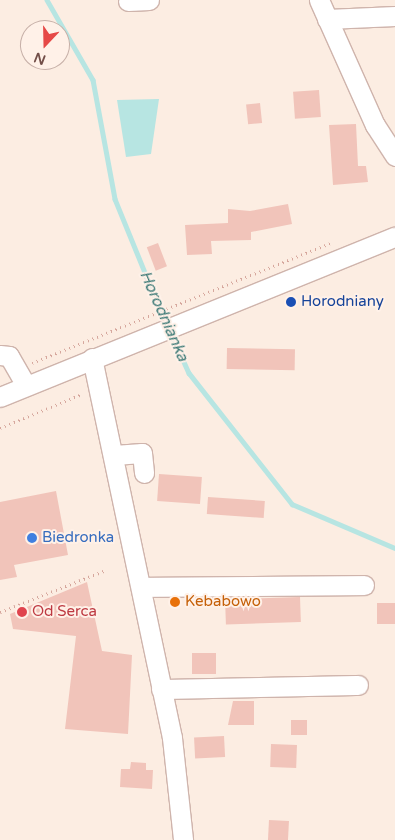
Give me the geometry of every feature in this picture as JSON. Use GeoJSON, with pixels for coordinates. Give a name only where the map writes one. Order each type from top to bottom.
{"type":"FeatureCollection","features":[{"type":"Feature","properties":{"kind":"street"},"geometry":{"type":"LineString","coordinates":[[128,2],[149,0]]}},
{"type":"Feature","properties":{"kind":"street"},"geometry":{"type":"LineString","coordinates":[[320,0],[375,125],[395,156]]}},
{"type":"Feature","properties":{"kind":"street"},"geometry":{"type":"LineString","coordinates":[[327,19],[395,16]]}},
{"type":"Feature","properties":{"kind":"street"},"geometry":{"type":"LineString","coordinates":[[0,397],[92,358],[145,326],[187,309],[395,237]]}},
{"type":"Feature","properties":{"kind":"street"},"geometry":{"type":"LineString","coordinates":[[0,355],[10,356],[26,385]]}},
{"type":"Feature","properties":{"kind":"street"},"geometry":{"type":"LineString","coordinates":[[92,358],[101,385],[177,769],[183,840]]}},
{"type":"Feature","properties":{"kind":"street"},"geometry":{"type":"LineString","coordinates":[[114,455],[142,453],[144,474]]}},
{"type":"Feature","properties":{"kind":"street"},"geometry":{"type":"LineString","coordinates":[[141,587],[364,585]]}},
{"type":"Feature","properties":{"kind":"street"},"geometry":{"type":"LineString","coordinates":[[161,689],[358,685]]}},
{"type":"Feature","properties":{"kind":"path"},"geometry":{"type":"LineString","coordinates":[[16,368],[145,326],[340,240]]}},
{"type":"Feature","properties":{"kind":"path"},"geometry":{"type":"LineString","coordinates":[[0,428],[101,385]]}},
{"type":"Feature","properties":{"kind":"path"},"geometry":{"type":"LineString","coordinates":[[0,612],[106,570]]}},
{"type":"Feature","properties":{"kind":"water"},"geometry":{"type":"Polygon","coordinates":[[[159,99],[151,154],[126,157],[117,100],[159,99]]]}},
{"type":"Feature","properties":{"kind":"building"},"geometry":{"type":"Polygon","coordinates":[[[319,90],[321,117],[295,119],[293,92],[319,90]]]}},
{"type":"Feature","properties":{"kind":"building"},"geometry":{"type":"Polygon","coordinates":[[[260,103],[262,123],[248,124],[246,104],[260,103]]]}},
{"type":"Feature","properties":{"kind":"building"},"geometry":{"type":"Polygon","coordinates":[[[356,124],[358,166],[366,166],[368,182],[333,185],[329,125],[356,124]]]}},
{"type":"Feature","properties":{"kind":"building"},"geometry":{"type":"Polygon","coordinates":[[[288,204],[292,224],[251,232],[251,240],[211,241],[212,254],[187,255],[185,225],[228,223],[228,209],[250,211],[288,204]]]}},
{"type":"Feature","properties":{"kind":"building"},"geometry":{"type":"Polygon","coordinates":[[[158,243],[167,266],[156,271],[147,247],[158,243]]]}},
{"type":"Feature","properties":{"kind":"building"},"geometry":{"type":"Polygon","coordinates":[[[227,348],[295,349],[295,370],[227,369],[227,348]]]}},
{"type":"Feature","properties":{"kind":"building"},"geometry":{"type":"Polygon","coordinates":[[[159,474],[202,477],[200,504],[157,501],[159,474]]]}},
{"type":"Feature","properties":{"kind":"building","name":"Biedronka"},"geometry":{"type":"Polygon","coordinates":[[[56,491],[68,555],[14,565],[17,577],[0,580],[0,502],[56,491]]]}},
{"type":"Feature","properties":{"kind":"building"},"geometry":{"type":"Polygon","coordinates":[[[208,497],[265,501],[264,518],[207,514],[208,497]]]}},
{"type":"Feature","properties":{"kind":"building"},"geometry":{"type":"Polygon","coordinates":[[[87,582],[102,651],[132,655],[128,734],[65,729],[76,636],[13,629],[10,614],[87,582]]]}},
{"type":"Feature","properties":{"kind":"building"},"geometry":{"type":"Polygon","coordinates":[[[300,597],[301,622],[226,625],[225,600],[300,597]]]}},
{"type":"Feature","properties":{"kind":"building"},"geometry":{"type":"Polygon","coordinates":[[[377,603],[395,603],[395,624],[377,624],[377,603]]]}},
{"type":"Feature","properties":{"kind":"building"},"geometry":{"type":"Polygon","coordinates":[[[192,653],[216,653],[216,674],[192,674],[192,653]]]}},
{"type":"Feature","properties":{"kind":"building"},"geometry":{"type":"Polygon","coordinates":[[[233,701],[254,701],[254,725],[228,725],[233,701]]]}},
{"type":"Feature","properties":{"kind":"building"},"geometry":{"type":"Polygon","coordinates":[[[291,720],[307,720],[307,735],[291,735],[291,720]]]}},
{"type":"Feature","properties":{"kind":"building"},"geometry":{"type":"Polygon","coordinates":[[[224,736],[225,757],[195,759],[194,738],[224,736]]]}},
{"type":"Feature","properties":{"kind":"building"},"geometry":{"type":"Polygon","coordinates":[[[271,744],[297,745],[296,768],[270,767],[271,744]]]}},
{"type":"Feature","properties":{"kind":"building"},"geometry":{"type":"Polygon","coordinates":[[[131,762],[146,763],[146,770],[153,770],[152,789],[120,787],[121,769],[130,769],[131,762]]]}},
{"type":"Feature","properties":{"kind":"building"},"geometry":{"type":"Polygon","coordinates":[[[269,820],[289,821],[288,840],[268,840],[269,820]]]}},
{"type":"Feature","properties":{"kind":"waterway","name":"Horodnianka"},"geometry":{"type":"LineString","coordinates":[[47,0],[93,80],[115,199],[166,324]]}},
{"type":"Feature","properties":{"kind":"waterway","name":"Horodnianka"},"geometry":{"type":"LineString","coordinates":[[171,333],[189,373],[292,504],[395,548]]}},
{"type":"Feature","properties":{"kind":"place","name":"Horodniany"},"geometry":{"type":"Point","coordinates":[291,302]}},
{"type":"Feature","properties":{"kind":"place","name":"Biedronka"},"geometry":{"type":"Point","coordinates":[32,538]}},
{"type":"Feature","properties":{"kind":"place","name":"Kebabowo"},"geometry":{"type":"Point","coordinates":[175,602]}},
{"type":"Feature","properties":{"kind":"place","name":"Od Serca"},"geometry":{"type":"Point","coordinates":[22,612]}}]}
